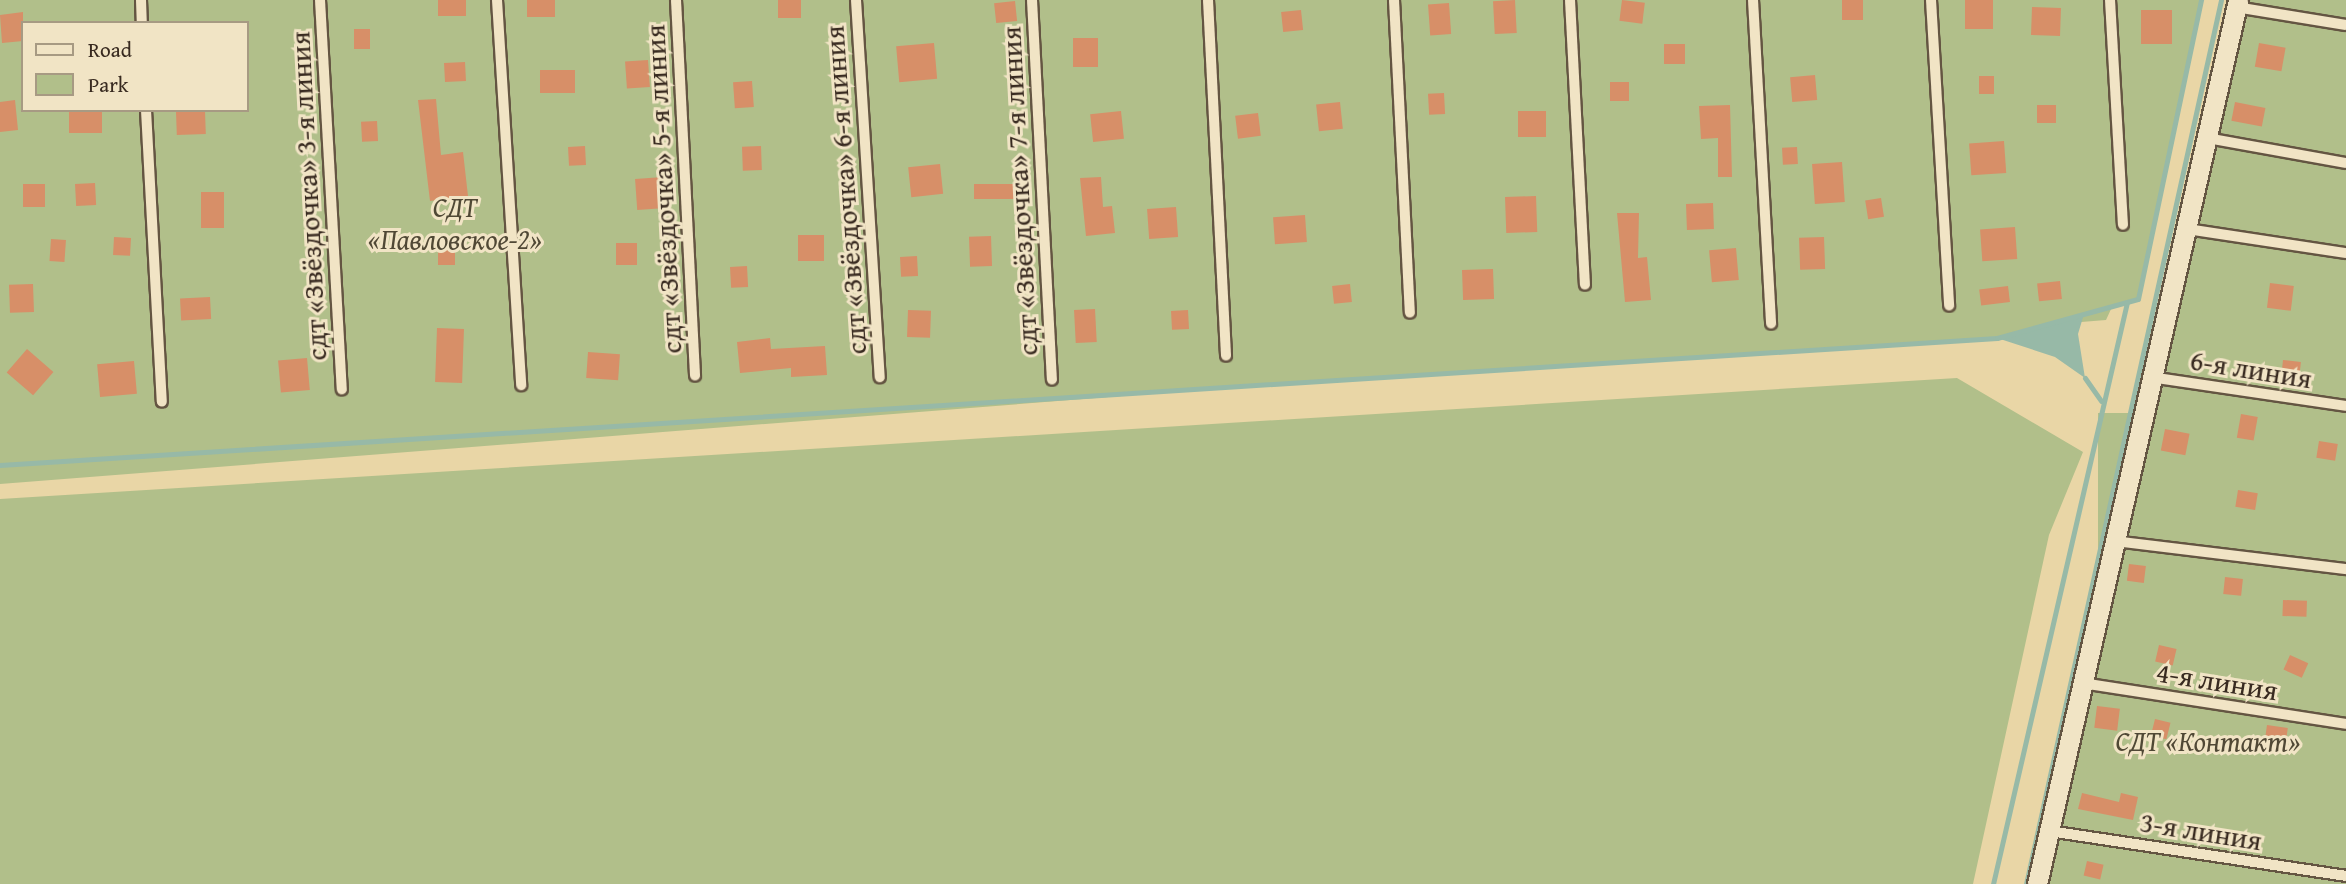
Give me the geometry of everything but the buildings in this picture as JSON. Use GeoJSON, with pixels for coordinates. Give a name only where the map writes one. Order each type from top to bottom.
{"type":"FeatureCollection","features":[{"type":"Feature","properties":{"kind":"street"},"geometry":{"type":"LineString","coordinates":[[2037,884],[2150,377],[2187,229],[2237,4]]}},
{"type":"Feature","properties":{"kind":"lane"},"geometry":{"type":"LineString","coordinates":[[141,0],[142,21]]}},
{"type":"Feature","properties":{"kind":"lane","name":"сдт «Звёздочка» 3-я линия"},"geometry":{"type":"LineString","coordinates":[[320,0],[342,389]]}},
{"type":"Feature","properties":{"kind":"lane"},"geometry":{"type":"LineString","coordinates":[[497,0],[521,384]]}},
{"type":"Feature","properties":{"kind":"lane","name":"сдт «Звёздочка» 5-я линия"},"geometry":{"type":"LineString","coordinates":[[676,0],[695,376]]}},
{"type":"Feature","properties":{"kind":"lane","name":"сдт «Звёздочка» 6-я линия"},"geometry":{"type":"LineString","coordinates":[[856,0],[880,377]]}},
{"type":"Feature","properties":{"kind":"lane","name":"сдт «Звёздочка» 7-я линия"},"geometry":{"type":"LineString","coordinates":[[1032,0],[1052,379]]}},
{"type":"Feature","properties":{"kind":"lane"},"geometry":{"type":"LineString","coordinates":[[1208,0],[1226,356]]}},
{"type":"Feature","properties":{"kind":"lane"},"geometry":{"type":"LineString","coordinates":[[1394,0],[1410,313]]}},
{"type":"Feature","properties":{"kind":"lane"},"geometry":{"type":"LineString","coordinates":[[1570,0],[1585,285]]}},
{"type":"Feature","properties":{"kind":"lane"},"geometry":{"type":"LineString","coordinates":[[1753,0],[1771,324]]}},
{"type":"Feature","properties":{"kind":"lane"},"geometry":{"type":"LineString","coordinates":[[1931,0],[1949,305]]}},
{"type":"Feature","properties":{"kind":"lane"},"geometry":{"type":"LineString","coordinates":[[2110,0],[2123,225]]}},
{"type":"Feature","properties":{"kind":"lane"},"geometry":{"type":"LineString","coordinates":[[2237,4],[2346,25]]}},
{"type":"Feature","properties":{"kind":"lane"},"geometry":{"type":"LineString","coordinates":[[146,112],[162,402]]}},
{"type":"Feature","properties":{"kind":"lane"},"geometry":{"type":"LineString","coordinates":[[2207,138],[2346,163]]}},
{"type":"Feature","properties":{"kind":"lane"},"geometry":{"type":"LineString","coordinates":[[2187,229],[2346,253]]}},
{"type":"Feature","properties":{"kind":"lane","name":"6-я линия"},"geometry":{"type":"LineString","coordinates":[[2150,377],[2346,407]]}},
{"type":"Feature","properties":{"kind":"lane"},"geometry":{"type":"LineString","coordinates":[[2114,541],[2346,569]]}},
{"type":"Feature","properties":{"kind":"lane","name":"4-я линия"},"geometry":{"type":"LineString","coordinates":[[2082,683],[2346,724]]}},
{"type":"Feature","properties":{"kind":"lane","name":"3-я линия"},"geometry":{"type":"LineString","coordinates":[[2049,831],[2346,876]]}},
{"type":"Feature","properties":{"kind":"green space","name":"СДТ «Павловское-2»"},"geometry":{"type":"Polygon","coordinates":[[[0,0],[2201,0],[2138,299],[2112,307],[2106,320],[2044,325],[1997,338],[1300,382],[0,484],[0,0]]]}},
{"type":"Feature","properties":{"kind":"green space","name":"СДТ «Контакт»"},"geometry":{"type":"Polygon","coordinates":[[[2227,0],[2346,0],[2346,884],[2036,884],[2227,0]]]}},
{"type":"Feature","properties":{"kind":"green space"},"geometry":{"type":"Polygon","coordinates":[[[1957,378],[2083,452],[2049,535],[1973,884],[0,884],[0,499],[1957,378]]]}},
{"type":"Feature","properties":{"kind":"green space"},"geometry":{"type":"Polygon","coordinates":[[[2098,413],[2129,413],[2129,884],[2098,884],[2098,413]]]}},
{"type":"Feature","properties":{"kind":"shaded area"},"geometry":{"type":"Polygon","coordinates":[[[2084,314],[2078,334],[2085,378],[2055,357],[1997,338],[2084,314]]]}},
{"type":"Feature","properties":{"kind":"waterway"},"geometry":{"type":"LineString","coordinates":[[0,465],[1997,338],[2138,299],[2201,0]]}},
{"type":"Feature","properties":{"kind":"waterway"},"geometry":{"type":"LineString","coordinates":[[2026,884],[2221,0]]}},
{"type":"Feature","properties":{"kind":"waterway"},"geometry":{"type":"LineString","coordinates":[[1993,884],[2127,302]]}},
{"type":"Feature","properties":{"kind":"waterway"},"geometry":{"type":"LineString","coordinates":[[2085,378],[2101,401]]}}]}
